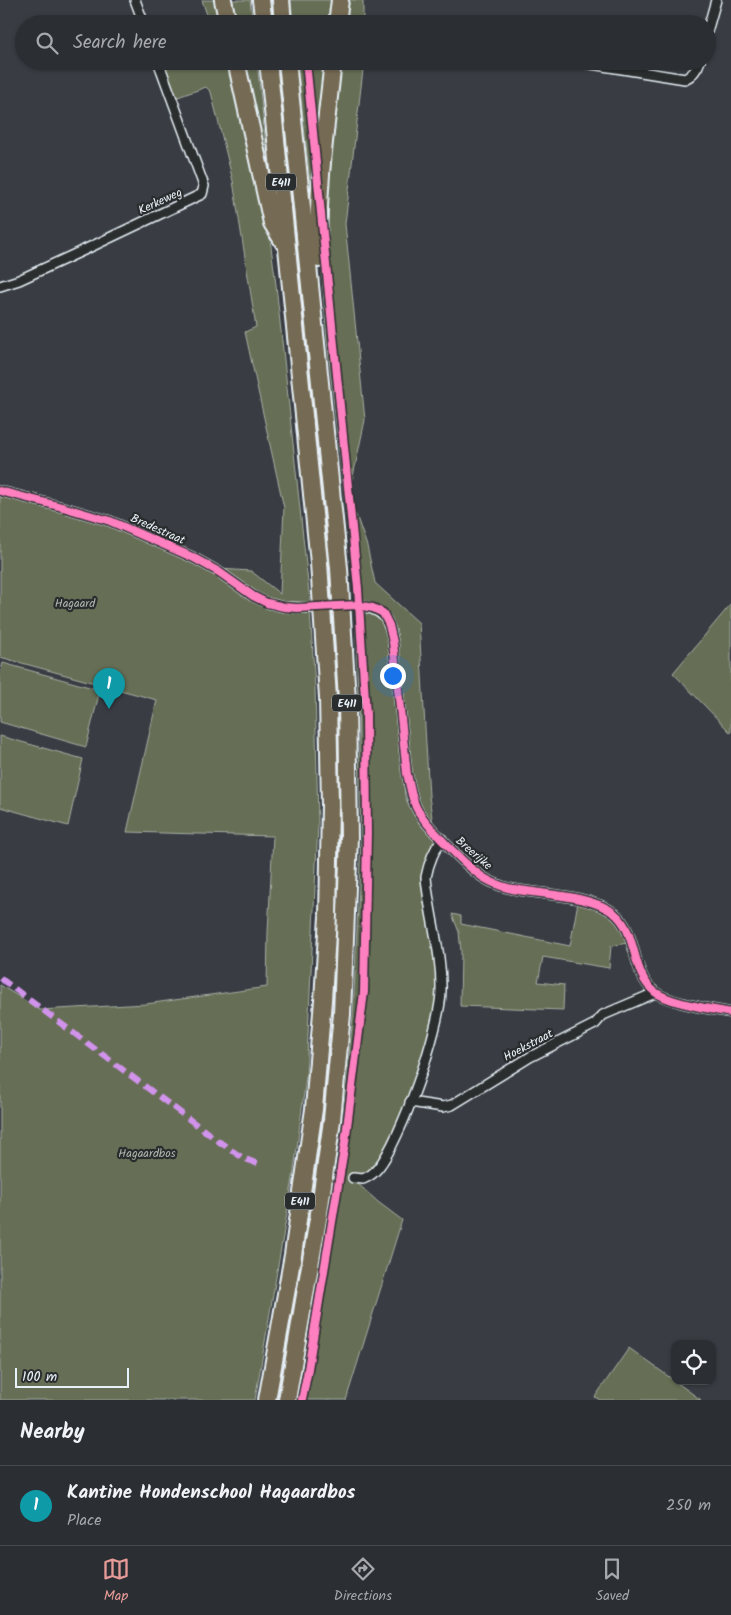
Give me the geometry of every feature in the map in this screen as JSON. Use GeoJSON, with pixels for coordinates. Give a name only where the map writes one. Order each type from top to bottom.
{"type":"FeatureCollection","features":[{"type":"Feature","properties":{"kind":"highway"},"geometry":{"type":"LineString","coordinates":[[223,0],[226,15]]}},
{"type":"Feature","properties":{"kind":"highway"},"geometry":{"type":"LineString","coordinates":[[261,0],[263,15]]}},
{"type":"Feature","properties":{"kind":"highway"},"geometry":{"type":"LineString","coordinates":[[280,0],[282,15]]}},
{"type":"Feature","properties":{"kind":"highway"},"geometry":{"type":"LineString","coordinates":[[338,15],[340,0]]}},
{"type":"Feature","properties":{"kind":"highway"},"geometry":{"type":"LineString","coordinates":[[238,70],[272,223],[287,247]]}},
{"type":"Feature","properties":{"kind":"highway","name":"E411"},"geometry":{"type":"LineString","coordinates":[[267,1400],[292,1255],[314,1109],[328,916],[330,805],[328,698],[319,563],[269,70]]}},
{"type":"Feature","properties":{"kind":"highway","name":"E411"},"geometry":{"type":"LineString","coordinates":[[287,1400],[319,1213],[332,1120],[342,1014],[349,838],[347,700],[339,568],[288,70]]}},
{"type":"Feature","properties":{"kind":"highway"},"geometry":{"type":"LineString","coordinates":[[314,313],[320,287],[319,190],[332,70]]}},
{"type":"Feature","properties":{"kind":"street"},"geometry":{"type":"LineString","coordinates":[[135,0],[141,15]]}},
{"type":"Feature","properties":{"kind":"street"},"geometry":{"type":"LineString","coordinates":[[712,15],[716,0]]}},
{"type":"Feature","properties":{"kind":"street","name":"Kerkeweg"},"geometry":{"type":"LineString","coordinates":[[0,286],[19,280],[202,194],[204,186],[161,70]]}},
{"type":"Feature","properties":{"kind":"street"},"geometry":{"type":"LineString","coordinates":[[628,70],[685,79],[696,70]]}},
{"type":"Feature","properties":{"kind":"street","name":"Bredestraat"},"geometry":{"type":"LineString","coordinates":[[0,491],[110,521],[192,557],[220,572],[267,603],[284,608],[311,608]]}},
{"type":"Feature","properties":{"kind":"street","name":"Breerijke"},"geometry":{"type":"LineString","coordinates":[[357,605],[373,608],[382,613],[390,625],[406,765],[411,792],[417,808],[429,826],[471,868],[484,878],[508,887],[582,900],[606,908],[615,914],[626,928],[647,985],[655,992]]}},
{"type":"Feature","properties":{"kind":"street"},"geometry":{"type":"LineString","coordinates":[[353,1178],[362,1179],[373,1173],[380,1166],[394,1140],[425,1059],[440,1005],[439,957],[426,877],[435,848],[442,839]]}},
{"type":"Feature","properties":{"kind":"street"},"geometry":{"type":"LineString","coordinates":[[655,992],[665,998],[731,1013]]}},
{"type":"Feature","properties":{"kind":"street","name":"Hoekstraat"},"geometry":{"type":"LineString","coordinates":[[410,1102],[443,1107],[452,1105],[521,1062],[590,1027],[603,1015],[655,992]]}},
{"type":"Feature","properties":{"kind":"green space"},"geometry":{"type":"Polygon","coordinates":[[[202,0],[215,0],[218,15],[207,15],[202,0]]]}},
{"type":"Feature","properties":{"kind":"green space"},"geometry":{"type":"Polygon","coordinates":[[[225,0],[250,0],[252,15],[229,15],[225,0]]]}},
{"type":"Feature","properties":{"kind":"green space"},"geometry":{"type":"Polygon","coordinates":[[[291,0],[336,0],[334,15],[292,15],[291,0]]]}},
{"type":"Feature","properties":{"kind":"green space"},"geometry":{"type":"Polygon","coordinates":[[[344,0],[363,0],[363,15],[342,15],[344,0]]]}},
{"type":"Feature","properties":{"kind":"green space"},"geometry":{"type":"Polygon","coordinates":[[[164,70],[231,70],[268,224],[310,602],[294,606],[266,601],[219,569],[251,571],[280,594],[284,508],[245,332],[256,327],[233,181],[211,92],[206,87],[175,98],[164,70]]]}},
{"type":"Feature","properties":{"kind":"green space"},"geometry":{"type":"Polygon","coordinates":[[[242,70],[258,70],[268,166],[264,167],[242,70]]]}},
{"type":"Feature","properties":{"kind":"green space"},"geometry":{"type":"Polygon","coordinates":[[[298,70],[328,70],[316,190],[311,191],[298,70]]]}},
{"type":"Feature","properties":{"kind":"green space"},"geometry":{"type":"Polygon","coordinates":[[[336,70],[363,70],[345,224],[365,420],[349,495],[367,546],[375,583],[419,623],[429,796],[433,825],[418,803],[412,779],[394,635],[387,612],[369,603],[355,600],[327,340],[322,276],[321,229],[336,70]]]}},
{"type":"Feature","properties":{"kind":"green space","name":"Hagaardbos"},"geometry":{"type":"Polygon","coordinates":[[[0,493],[110,525],[192,559],[251,598],[310,611],[315,687],[318,824],[306,1077],[293,1178],[255,1400],[0,1400],[0,985],[40,1010],[146,1004],[267,987],[273,836],[127,832],[157,700],[0,657],[0,493]]]}},
{"type":"Feature","properties":{"kind":"green space"},"geometry":{"type":"Polygon","coordinates":[[[731,604],[731,733],[673,673],[731,604]]]}},
{"type":"Feature","properties":{"kind":"green space"},"geometry":{"type":"Polygon","coordinates":[[[355,608],[372,614],[386,625],[391,647],[405,797],[417,821],[435,841],[427,858],[423,881],[437,978],[438,998],[435,1019],[397,1129],[373,1169],[358,1176],[355,1181],[402,1220],[346,1400],[297,1400],[306,1358],[341,1134],[353,1016],[361,841],[355,608]]]}},
{"type":"Feature","properties":{"kind":"green space"},"geometry":{"type":"Polygon","coordinates":[[[3,663],[100,690],[86,747],[0,722],[0,674],[3,663]]]}},
{"type":"Feature","properties":{"kind":"green space"},"geometry":{"type":"Polygon","coordinates":[[[0,736],[83,759],[68,826],[0,807],[0,736]]]}},
{"type":"Feature","properties":{"kind":"green space"},"geometry":{"type":"Polygon","coordinates":[[[578,902],[609,915],[619,926],[627,943],[611,946],[609,968],[543,957],[538,982],[564,985],[563,1010],[460,1006],[461,952],[459,932],[452,914],[461,916],[461,924],[570,946],[578,902]]]}},
{"type":"Feature","properties":{"kind":"green space"},"geometry":{"type":"Polygon","coordinates":[[[629,1348],[671,1378],[671,1385],[680,1385],[701,1400],[600,1400],[595,1397],[629,1348]]]}},
{"type":"Feature","properties":{"kind":"tunnel"},"geometry":{"type":"LineString","coordinates":[[320,607],[357,605]]}},
{"type":"Feature","properties":{"kind":"marked path"},"geometry":{"type":"LineString","coordinates":[[0,978],[221,1143],[243,1158],[263,1166]]}},
{"type":"Feature","properties":{"kind":"cycle path"},"geometry":{"type":"LineString","coordinates":[[302,1400],[345,1143],[364,992],[367,833],[366,714],[358,588],[307,70]]}},
{"type":"Feature","properties":{"kind":"cycle path"},"geometry":{"type":"LineString","coordinates":[[0,491],[110,521],[192,557],[267,603],[297,608],[357,605],[373,608],[383,613],[389,625],[393,642],[407,774],[412,795],[416,807],[437,834],[467,865],[484,878],[508,888],[591,902],[614,913],[622,921],[642,974],[647,984],[655,992],[680,1002],[731,1013]]}},
{"type":"Feature","properties":{"kind":"place","name":"Kantine Hondenschool Hagaardbos"},"geometry":{"type":"Point","coordinates":[109,709]}},
{"type":"Feature","properties":{"kind":"park label","name":"Hagaard"},"geometry":{"type":"Point","coordinates":[75,603]}}]}
